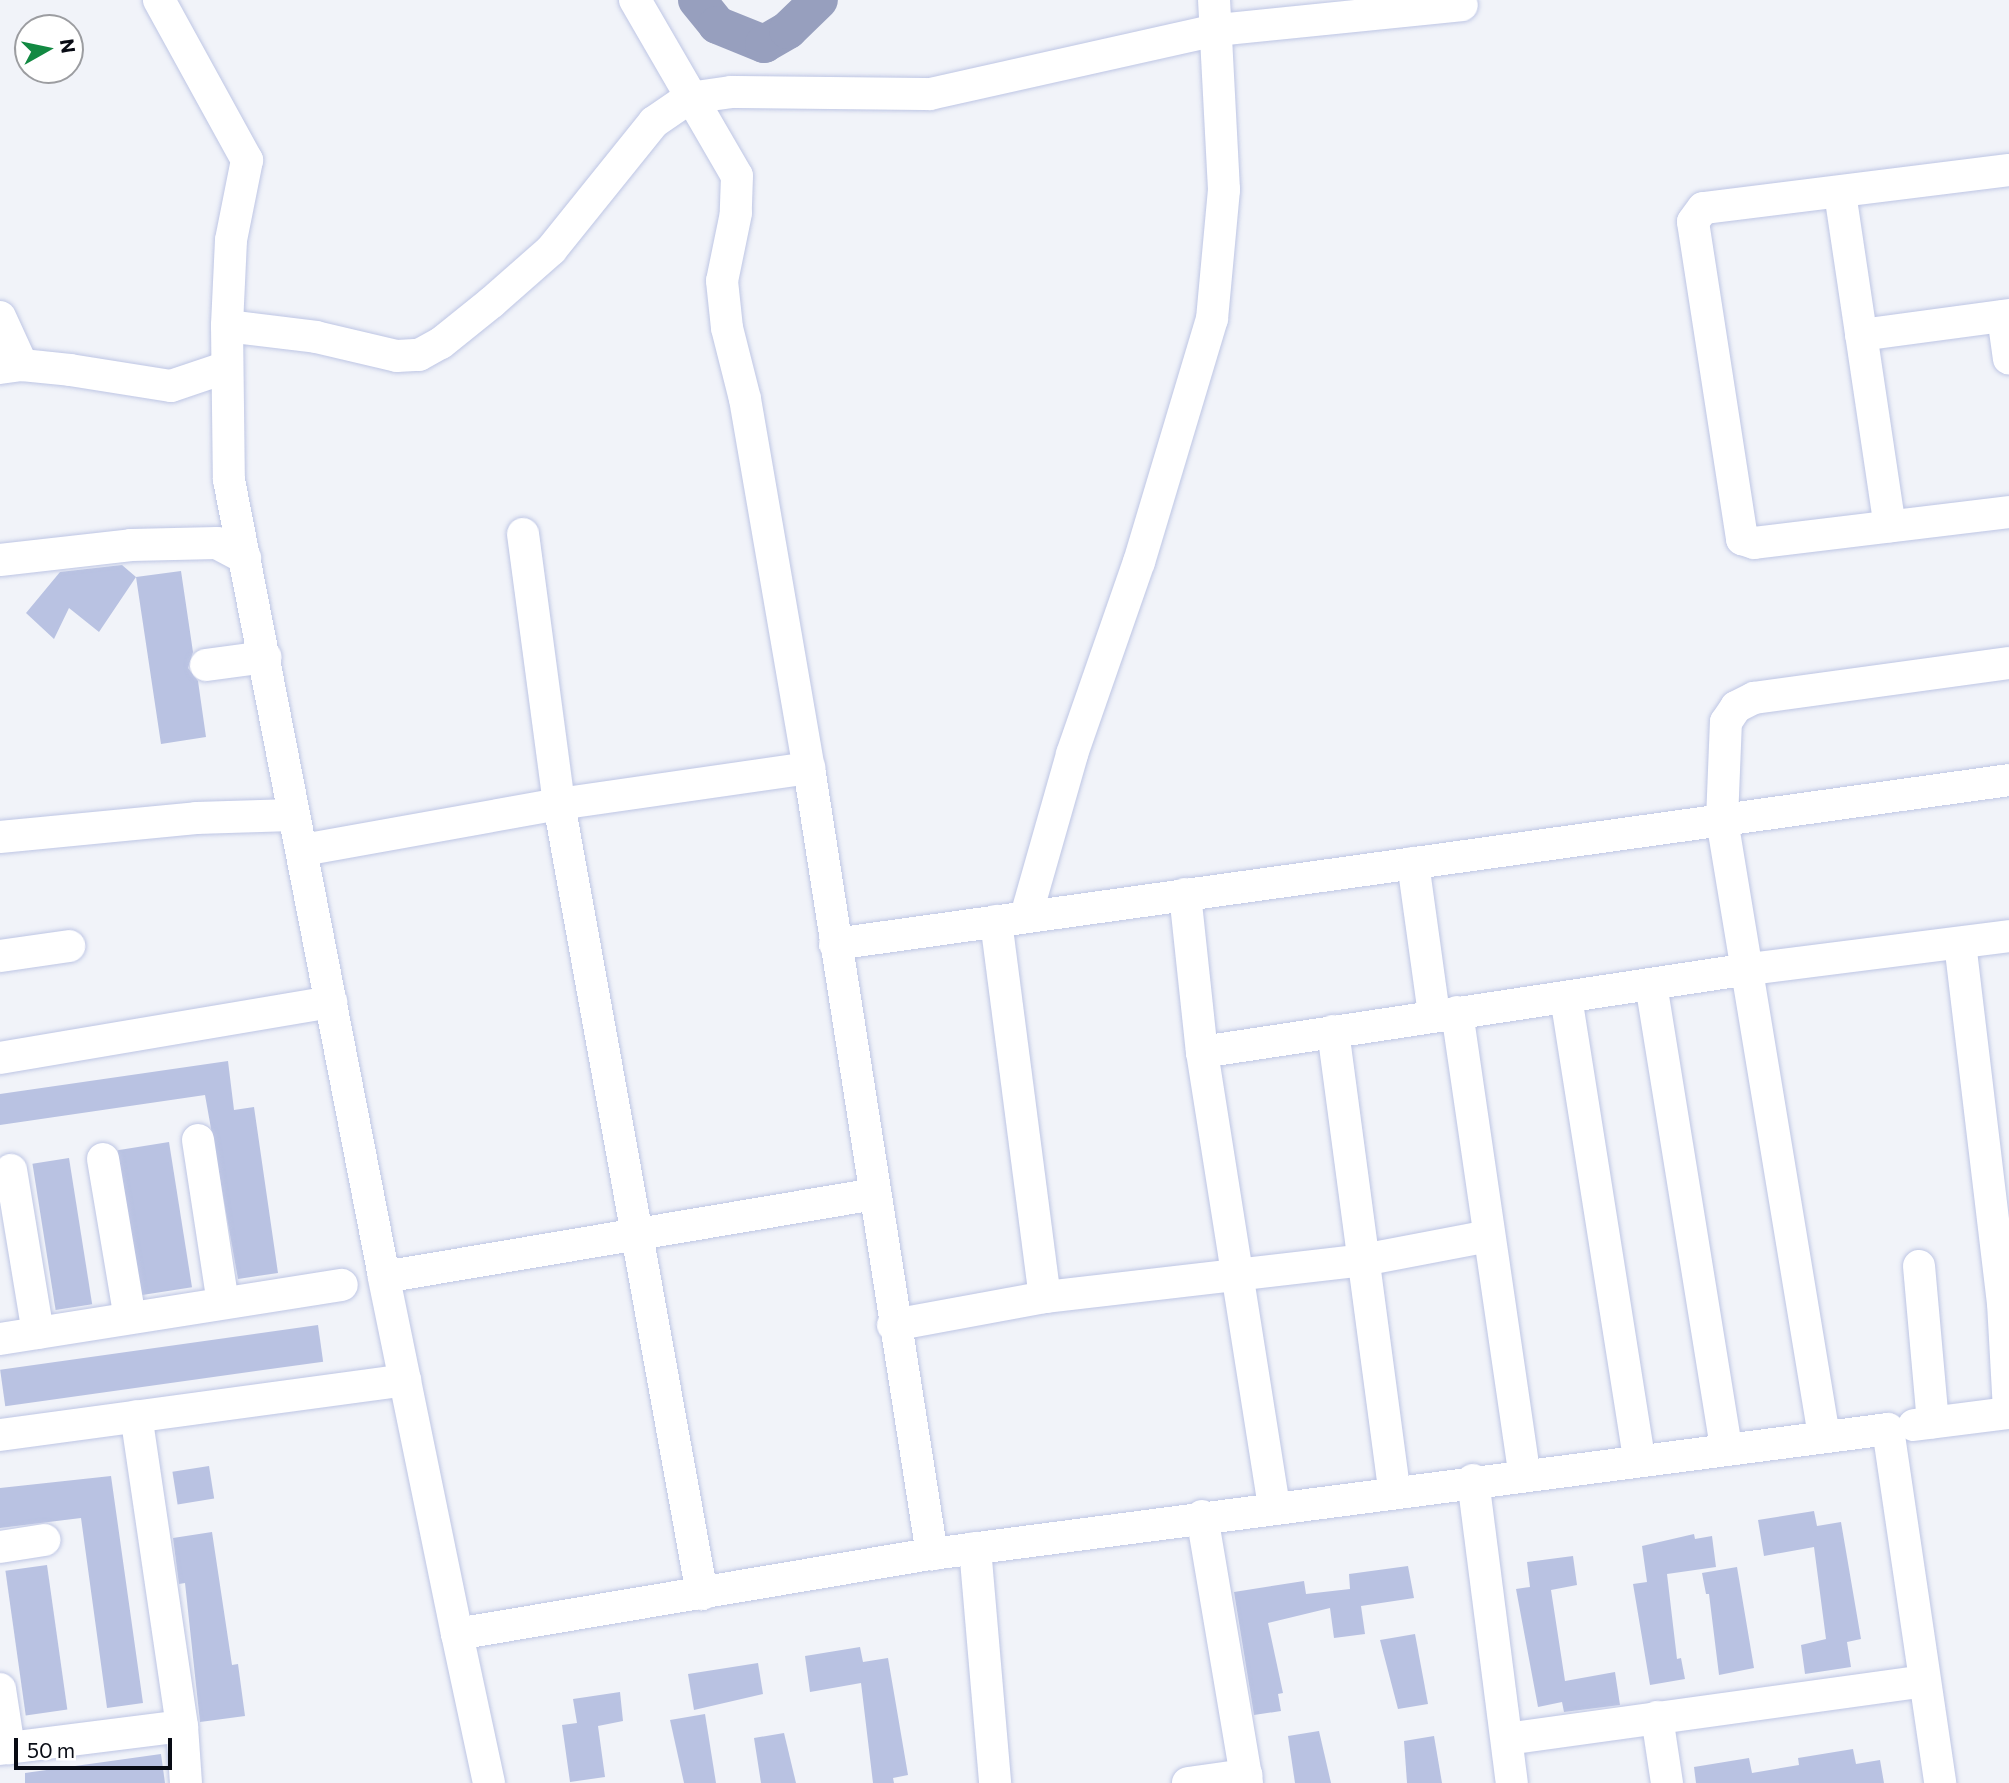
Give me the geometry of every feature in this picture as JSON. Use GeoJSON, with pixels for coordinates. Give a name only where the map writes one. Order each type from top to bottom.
{"type":"FeatureCollection","features":[{"type":"Feature","properties":{"kind":"street"},"geometry":{"type":"LineString","coordinates":[[159,0],[247,160],[231,240],[227,326],[229,480],[384,1277],[489,1783]]}},
{"type":"Feature","properties":{"kind":"street"},"geometry":{"type":"LineString","coordinates":[[635,0],[689,98],[737,176],[738,198],[723,295],[810,768],[893,1325],[932,1554]]}},
{"type":"Feature","properties":{"kind":"street"},"geometry":{"type":"LineString","coordinates":[[227,326],[316,337],[397,356],[419,355],[441,343],[551,250],[654,122],[689,98],[731,92],[930,94],[1216,15],[1462,5]]}},
{"type":"Feature","properties":{"kind":"street"},"geometry":{"type":"LineString","coordinates":[[1045,1297],[1011,919],[1139,562],[1212,320],[1224,190],[1216,15]]}},
{"type":"Feature","properties":{"kind":"street"},"geometry":{"type":"LineString","coordinates":[[2009,170],[1703,208],[1693,222],[1739,532],[1754,542],[2009,512]]}},
{"type":"Feature","properties":{"kind":"street"},"geometry":{"type":"LineString","coordinates":[[1840,193],[1890,526]]}},
{"type":"Feature","properties":{"kind":"street"},"geometry":{"type":"LineString","coordinates":[[1861,335],[2006,315],[2009,359]]}},
{"type":"Feature","properties":{"kind":"street"},"geometry":{"type":"LineString","coordinates":[[0,317],[11,367],[171,386],[227,367]]}},
{"type":"Feature","properties":{"kind":"street"},"geometry":{"type":"LineString","coordinates":[[523,534],[559,804],[634,1234],[702,1594]]}},
{"type":"Feature","properties":{"kind":"street"},"geometry":{"type":"LineString","coordinates":[[0,560],[131,545],[217,543],[245,558]]}},
{"type":"Feature","properties":{"kind":"street"},"geometry":{"type":"LineString","coordinates":[[206,664],[265,657]]}},
{"type":"Feature","properties":{"kind":"street"},"geometry":{"type":"LineString","coordinates":[[1824,1436],[1749,969],[1722,820],[1726,723],[1736,707],[1754,698],[2009,663]]}},
{"type":"Feature","properties":{"kind":"street"},"geometry":{"type":"LineString","coordinates":[[303,850],[559,804],[810,768]]}},
{"type":"Feature","properties":{"kind":"street"},"geometry":{"type":"LineString","coordinates":[[835,944],[2009,780]]}},
{"type":"Feature","properties":{"kind":"street"},"geometry":{"type":"LineString","coordinates":[[0,837],[196,818],[293,815]]}},
{"type":"Feature","properties":{"kind":"street"},"geometry":{"type":"LineString","coordinates":[[1413,863],[1446,1014],[1489,1236],[1524,1474]]}},
{"type":"Feature","properties":{"kind":"street"},"geometry":{"type":"LineString","coordinates":[[1185,894],[1202,1052],[1274,1507]]}},
{"type":"Feature","properties":{"kind":"street"},"geometry":{"type":"LineString","coordinates":[[1202,1052],[1749,969],[2009,936]]}},
{"type":"Feature","properties":{"kind":"street"},"geometry":{"type":"LineString","coordinates":[[457,1634],[932,1554],[1394,1490],[1888,1429],[2009,1411],[2006,1303],[1960,943]]}},
{"type":"Feature","properties":{"kind":"street"},"geometry":{"type":"LineString","coordinates":[[0,956],[69,946]]}},
{"type":"Feature","properties":{"kind":"street"},"geometry":{"type":"LineString","coordinates":[[1651,984],[1726,1449]]}},
{"type":"Feature","properties":{"kind":"street"},"geometry":{"type":"LineString","coordinates":[[1566,996],[1639,1460]]}},
{"type":"Feature","properties":{"kind":"street"},"geometry":{"type":"LineString","coordinates":[[0,1058],[331,1002]]}},
{"type":"Feature","properties":{"kind":"street"},"geometry":{"type":"LineString","coordinates":[[1333,1031],[1394,1490]]}},
{"type":"Feature","properties":{"kind":"street"},"geometry":{"type":"LineString","coordinates":[[198,1140],[223,1303]]}},
{"type":"Feature","properties":{"kind":"street"},"geometry":{"type":"LineString","coordinates":[[103,1158],[130,1318]]}},
{"type":"Feature","properties":{"kind":"street"},"geometry":{"type":"LineString","coordinates":[[11,1170],[38,1333]]}},
{"type":"Feature","properties":{"kind":"street"},"geometry":{"type":"LineString","coordinates":[[384,1277],[873,1194]]}},
{"type":"Feature","properties":{"kind":"street"},"geometry":{"type":"LineString","coordinates":[[893,1325],[1045,1297],[1363,1260],[1489,1236]]}},
{"type":"Feature","properties":{"kind":"street"},"geometry":{"type":"LineString","coordinates":[[1919,1266],[1933,1422]]}},
{"type":"Feature","properties":{"kind":"street"},"geometry":{"type":"LineString","coordinates":[[0,1339],[342,1285]]}},
{"type":"Feature","properties":{"kind":"street"},"geometry":{"type":"LineString","coordinates":[[0,1435],[405,1380]]}},
{"type":"Feature","properties":{"kind":"street"},"geometry":{"type":"LineString","coordinates":[[136,1416],[182,1726],[186,1783]]}},
{"type":"Feature","properties":{"kind":"street"},"geometry":{"type":"LineString","coordinates":[[1888,1429],[1940,1783]]}},
{"type":"Feature","properties":{"kind":"street"},"geometry":{"type":"LineString","coordinates":[[1473,1480],[1512,1783]]}},
{"type":"Feature","properties":{"kind":"street"},"geometry":{"type":"LineString","coordinates":[[1188,1783],[1246,1779],[1202,1516]]}},
{"type":"Feature","properties":{"kind":"street"},"geometry":{"type":"LineString","coordinates":[[0,1546],[44,1540]]}},
{"type":"Feature","properties":{"kind":"street"},"geometry":{"type":"LineString","coordinates":[[975,1548],[995,1783]]}},
{"type":"Feature","properties":{"kind":"street"},"geometry":{"type":"LineString","coordinates":[[1507,1740],[1923,1681]]}},
{"type":"Feature","properties":{"kind":"street"},"geometry":{"type":"LineString","coordinates":[[0,1689],[5,1749],[182,1726]]}},
{"type":"Feature","properties":{"kind":"street"},"geometry":{"type":"LineString","coordinates":[[1657,1717],[1667,1783]]}},
{"type":"Feature","properties":{"kind":"building"},"geometry":{"type":"Polygon","coordinates":[[[122,565],[136,577],[99,632],[69,608],[54,639],[26,613],[60,572],[122,565]]]}},
{"type":"Feature","properties":{"kind":"building"},"geometry":{"type":"Polygon","coordinates":[[[181,571],[193,652],[188,668],[198,681],[206,737],[161,744],[136,577],[181,571]]]}},
{"type":"Feature","properties":{"kind":"building"},"geometry":{"type":"Polygon","coordinates":[[[228,1061],[234,1110],[254,1107],[278,1273],[238,1279],[205,1095],[0,1125],[0,1094],[228,1061]]]}},
{"type":"Feature","properties":{"kind":"building"},"geometry":{"type":"Polygon","coordinates":[[[169,1142],[192,1287],[141,1295],[118,1150],[169,1142]]]}},
{"type":"Feature","properties":{"kind":"building"},"geometry":{"type":"Polygon","coordinates":[[[69,1158],[92,1304],[56,1310],[32,1164],[69,1158]]]}},
{"type":"Feature","properties":{"kind":"building"},"geometry":{"type":"Polygon","coordinates":[[[318,1325],[323,1362],[5,1406],[0,1370],[318,1325]]]}},
{"type":"Feature","properties":{"kind":"building"},"geometry":{"type":"Polygon","coordinates":[[[209,1466],[214,1499],[178,1504],[172,1472],[209,1466]]]}},
{"type":"Feature","properties":{"kind":"building"},"geometry":{"type":"Polygon","coordinates":[[[111,1476],[143,1703],[107,1708],[81,1518],[0,1528],[0,1488],[111,1476]]]}},
{"type":"Feature","properties":{"kind":"building"},"geometry":{"type":"Polygon","coordinates":[[[1814,1511],[1817,1526],[1841,1522],[1861,1639],[1847,1642],[1851,1667],[1805,1674],[1801,1645],[1826,1639],[1814,1547],[1764,1556],[1758,1520],[1814,1511]]]}},
{"type":"Feature","properties":{"kind":"building"},"geometry":{"type":"Polygon","coordinates":[[[212,1532],[232,1665],[238,1664],[245,1716],[200,1722],[185,1583],[179,1584],[173,1538],[212,1532]]]}},
{"type":"Feature","properties":{"kind":"building"},"geometry":{"type":"Polygon","coordinates":[[[1694,1534],[1695,1539],[1712,1536],[1716,1567],[1667,1574],[1677,1659],[1681,1658],[1685,1679],[1650,1685],[1633,1584],[1647,1582],[1642,1546],[1694,1534]]]}},
{"type":"Feature","properties":{"kind":"building"},"geometry":{"type":"Polygon","coordinates":[[[1573,1556],[1577,1585],[1551,1590],[1565,1681],[1615,1672],[1620,1705],[1564,1712],[1562,1702],[1538,1707],[1516,1589],[1530,1587],[1527,1562],[1573,1556]]]}},
{"type":"Feature","properties":{"kind":"building"},"geometry":{"type":"Polygon","coordinates":[[[47,1565],[67,1710],[26,1715],[5,1571],[47,1565]]]}},
{"type":"Feature","properties":{"kind":"building"},"geometry":{"type":"Polygon","coordinates":[[[1408,1566],[1414,1598],[1361,1606],[1365,1634],[1334,1638],[1330,1608],[1268,1623],[1283,1693],[1278,1694],[1281,1711],[1254,1715],[1234,1592],[1304,1581],[1306,1594],[1350,1589],[1349,1574],[1408,1566]]]}},
{"type":"Feature","properties":{"kind":"building"},"geometry":{"type":"Polygon","coordinates":[[[1737,1567],[1754,1668],[1719,1675],[1709,1594],[1706,1594],[1702,1573],[1737,1567]]]}},
{"type":"Feature","properties":{"kind":"building"},"geometry":{"type":"Polygon","coordinates":[[[1415,1634],[1428,1704],[1398,1709],[1380,1640],[1415,1634]]]}},
{"type":"Feature","properties":{"kind":"building"},"geometry":{"type":"Polygon","coordinates":[[[860,1647],[863,1662],[888,1658],[908,1775],[893,1778],[894,1783],[873,1783],[861,1683],[810,1692],[805,1656],[860,1647]]]}},
{"type":"Feature","properties":{"kind":"building"},"geometry":{"type":"Polygon","coordinates":[[[758,1663],[763,1694],[694,1710],[688,1674],[758,1663]]]}},
{"type":"Feature","properties":{"kind":"building"},"geometry":{"type":"Polygon","coordinates":[[[620,1692],[623,1721],[598,1726],[605,1777],[570,1782],[562,1725],[577,1723],[573,1699],[620,1692]]]}},
{"type":"Feature","properties":{"kind":"building"},"geometry":{"type":"Polygon","coordinates":[[[705,1714],[716,1783],[684,1783],[670,1720],[705,1714]]]}},
{"type":"Feature","properties":{"kind":"building"},"geometry":{"type":"Polygon","coordinates":[[[1319,1731],[1331,1783],[1295,1783],[1288,1736],[1319,1731]]]}},
{"type":"Feature","properties":{"kind":"building"},"geometry":{"type":"Polygon","coordinates":[[[784,1733],[796,1783],[761,1783],[754,1738],[784,1733]]]}},
{"type":"Feature","properties":{"kind":"building"},"geometry":{"type":"Polygon","coordinates":[[[1434,1736],[1442,1783],[1407,1783],[1404,1741],[1434,1736]]]}},
{"type":"Feature","properties":{"kind":"building"},"geometry":{"type":"Polygon","coordinates":[[[1853,1749],[1856,1764],[1880,1760],[1884,1783],[1696,1783],[1694,1767],[1749,1758],[1752,1773],[1799,1765],[1798,1758],[1853,1749]]]}},
{"type":"Feature","properties":{"kind":"building"},"geometry":{"type":"Polygon","coordinates":[[[161,1754],[165,1783],[25,1783],[25,1773],[161,1754]]]}},
{"type":"Feature","properties":{"kind":"waterway"},"geometry":{"type":"LineString","coordinates":[[697,0],[717,25],[764,44],[788,30],[819,0]]}}]}
